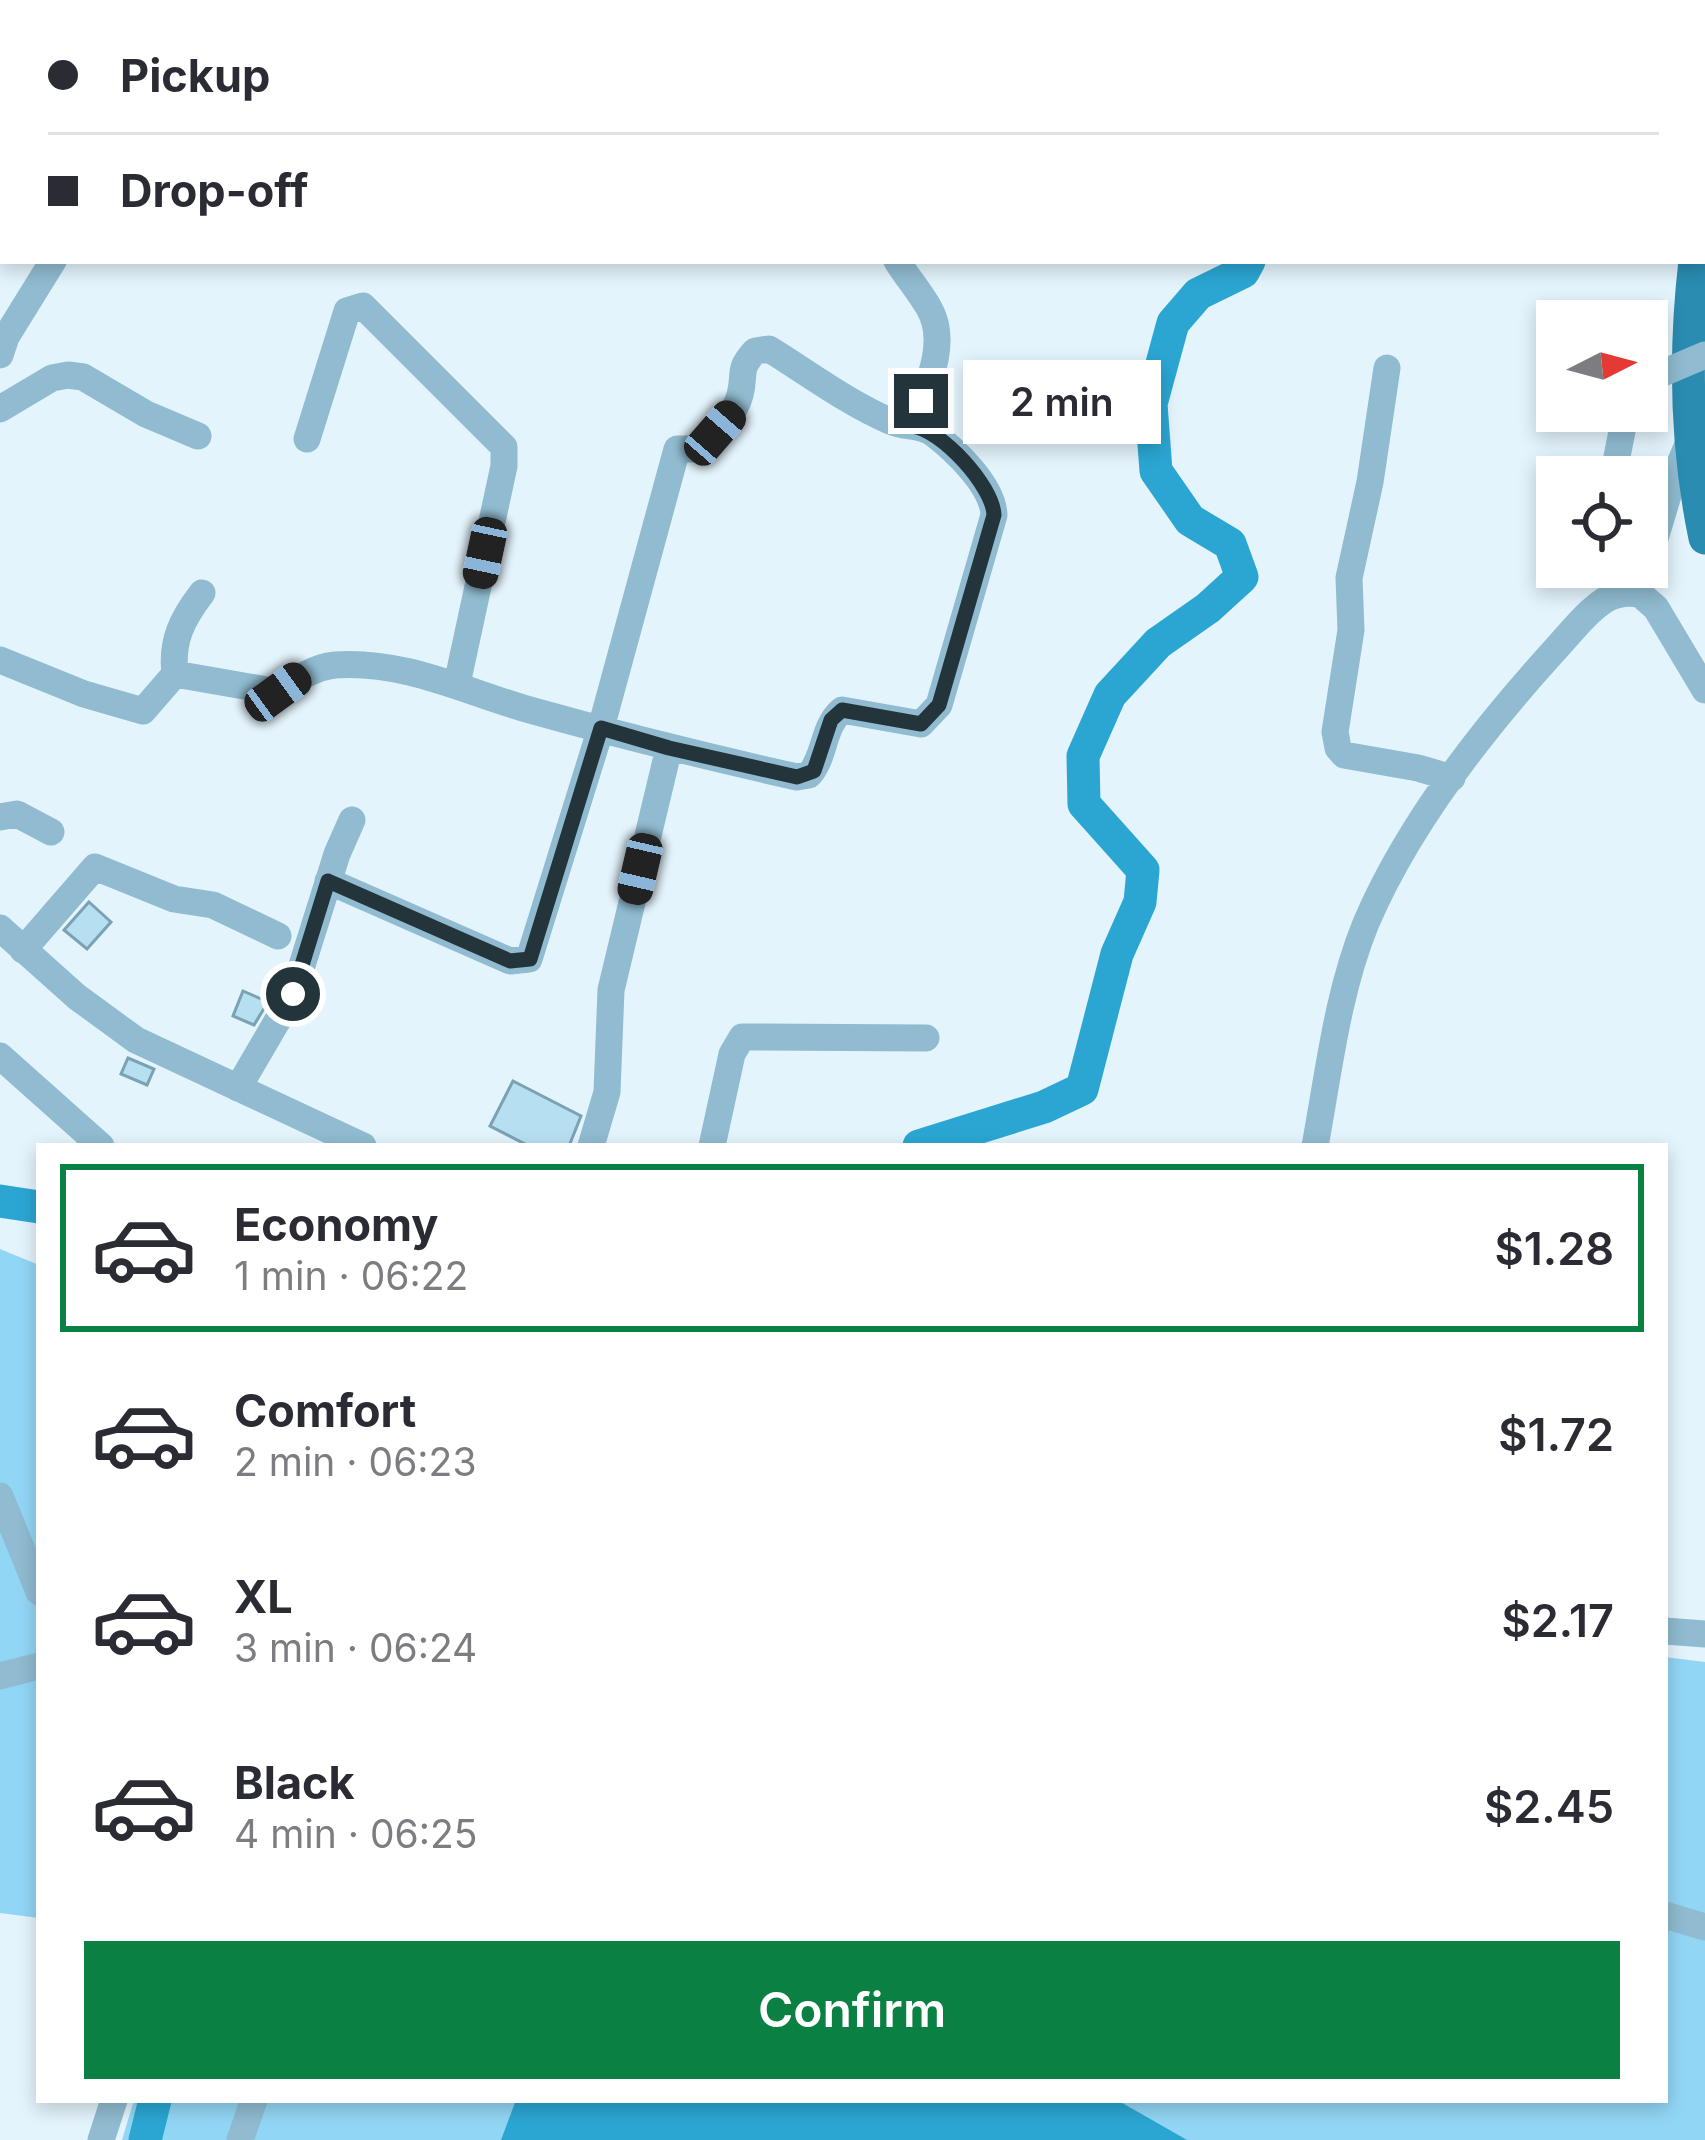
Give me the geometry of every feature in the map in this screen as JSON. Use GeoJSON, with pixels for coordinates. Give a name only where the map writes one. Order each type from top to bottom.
{"type":"FeatureCollection","features":[{"type":"Feature","properties":{"kind":"main road"},"geometry":{"type":"LineString","coordinates":[[1695,264],[1688,324],[1689,442],[1705,538]]}},
{"type":"Feature","properties":{"kind":"street"},"geometry":{"type":"LineString","coordinates":[[0,355],[51,264]]}},
{"type":"Feature","properties":{"kind":"street"},"geometry":{"type":"LineString","coordinates":[[899,264],[939,330],[931,376],[912,426]]}},
{"type":"Feature","properties":{"kind":"street"},"geometry":{"type":"LineString","coordinates":[[307,439],[347,311],[362,306],[504,447],[504,466],[457,684]]}},
{"type":"Feature","properties":{"kind":"street"},"geometry":{"type":"LineString","coordinates":[[175,674],[278,692],[301,676],[332,665],[393,668],[457,684],[527,710],[601,728],[669,748],[797,777],[809,775],[818,765],[831,720],[842,710],[921,724],[939,705],[994,504],[968,466],[923,427],[892,422],[769,350],[755,351],[742,366],[741,394],[732,413],[698,449],[677,449],[601,728],[530,959],[510,961],[328,881]]}},
{"type":"Feature","properties":{"kind":"street"},"geometry":{"type":"LineString","coordinates":[[1668,371],[1705,355]]}},
{"type":"Feature","properties":{"kind":"street"},"geometry":{"type":"LineString","coordinates":[[1387,368],[1349,578],[1351,631],[1335,732],[1344,755],[1452,778]]}},
{"type":"Feature","properties":{"kind":"street"},"geometry":{"type":"LineString","coordinates":[[0,410],[35,387],[68,375],[83,377],[146,414],[198,436]]}},
{"type":"Feature","properties":{"kind":"street"},"geometry":{"type":"LineString","coordinates":[[1668,495],[1689,442]]}},
{"type":"Feature","properties":{"kind":"street"},"geometry":{"type":"LineString","coordinates":[[1316,1143],[1347,980],[1367,921],[1404,853],[1452,778],[1520,689],[1587,615],[1630,588]]}},
{"type":"Feature","properties":{"kind":"street"},"geometry":{"type":"LineString","coordinates":[[1648,588],[1705,690]]}},
{"type":"Feature","properties":{"kind":"street"},"geometry":{"type":"LineString","coordinates":[[0,660],[84,694],[143,711],[175,674],[172,650],[184,617],[202,593]]}},
{"type":"Feature","properties":{"kind":"street"},"geometry":{"type":"LineString","coordinates":[[592,1143],[607,1092],[611,990],[669,748]]}},
{"type":"Feature","properties":{"kind":"street"},"geometry":{"type":"LineString","coordinates":[[0,817],[17,814],[51,832]]}},
{"type":"Feature","properties":{"kind":"street"},"geometry":{"type":"LineString","coordinates":[[238,1088],[293,994],[352,820]]}},
{"type":"Feature","properties":{"kind":"street"},"geometry":{"type":"LineString","coordinates":[[23,950],[95,867],[174,899],[213,905],[278,936]]}},
{"type":"Feature","properties":{"kind":"street"},"geometry":{"type":"LineString","coordinates":[[0,928],[77,997],[136,1040],[238,1088],[309,1135],[348,1143]]}},
{"type":"Feature","properties":{"kind":"street"},"geometry":{"type":"LineString","coordinates":[[713,1143],[732,1054],[742,1037],[926,1038]]}},
{"type":"Feature","properties":{"kind":"street"},"geometry":{"type":"LineString","coordinates":[[0,1055],[98,1143]]}},
{"type":"Feature","properties":{"kind":"street"},"geometry":{"type":"LineString","coordinates":[[0,1496],[36,1585]]}},
{"type":"Feature","properties":{"kind":"street"},"geometry":{"type":"LineString","coordinates":[[1668,1631],[1705,1634]]}},
{"type":"Feature","properties":{"kind":"street"},"geometry":{"type":"LineString","coordinates":[[0,1676],[36,1667]]}},
{"type":"Feature","properties":{"kind":"street"},"geometry":{"type":"LineString","coordinates":[[1668,1916],[1705,1927]]}},
{"type":"Feature","properties":{"kind":"street"},"geometry":{"type":"LineString","coordinates":[[101,2140],[113,2103]]}},
{"type":"Feature","properties":{"kind":"street"},"geometry":{"type":"LineString","coordinates":[[240,2140],[253,2103]]}},
{"type":"Feature","properties":{"kind":"shaded area"},"geometry":{"type":"Polygon","coordinates":[[[0,1249],[36,1264],[36,1918],[0,1913],[0,1249]]]}},
{"type":"Feature","properties":{"kind":"shaded area"},"geometry":{"type":"Polygon","coordinates":[[[1668,1657],[1705,1662],[1705,2140],[122,2140],[133,2103],[1668,2103],[1668,1657]]]}},
{"type":"Feature","properties":{"kind":"shaded area"},"geometry":{"type":"Polygon","coordinates":[[[515,2103],[1122,2103],[1187,2140],[501,2140],[515,2103]]]}},
{"type":"Feature","properties":{"kind":"building"},"geometry":{"type":"Polygon","coordinates":[[[89,902],[111,922],[87,949],[64,930],[89,902]]]}},
{"type":"Feature","properties":{"kind":"building"},"geometry":{"type":"Polygon","coordinates":[[[243,991],[268,1002],[254,1025],[233,1016],[243,991]]]}},
{"type":"Feature","properties":{"kind":"building"},"geometry":{"type":"Polygon","coordinates":[[[128,1058],[154,1069],[147,1085],[121,1074],[128,1058]]]}},
{"type":"Feature","properties":{"kind":"building"},"geometry":{"type":"Polygon","coordinates":[[[513,1081],[581,1116],[570,1143],[523,1143],[490,1126],[513,1081]]]}},
{"type":"Feature","properties":{"kind":"waterway"},"geometry":{"type":"LineString","coordinates":[[929,1143],[1044,1107],[1082,1089],[1117,954],[1140,902],[1143,870],[1084,804],[1083,756],[1110,695],[1158,643],[1242,577],[1230,544],[1190,520],[1156,471],[1151,404],[1173,323],[1198,294],[1243,272],[1247,264]]}},
{"type":"Feature","properties":{"kind":"waterway"},"geometry":{"type":"LineString","coordinates":[[0,1201],[36,1207]]}},
{"type":"Feature","properties":{"kind":"waterway"},"geometry":{"type":"LineString","coordinates":[[145,2140],[154,2103]]}},
{"type":"Feature","properties":{"kind":"route"},"geometry":{"type":"LineString","coordinates":[[293,994],[328,881],[510,961],[530,959],[601,728],[797,777],[814,771],[831,720],[842,710],[921,724],[939,705],[994,515],[994,504],[968,466],[937,436],[912,426],[921,401]]}}]}
